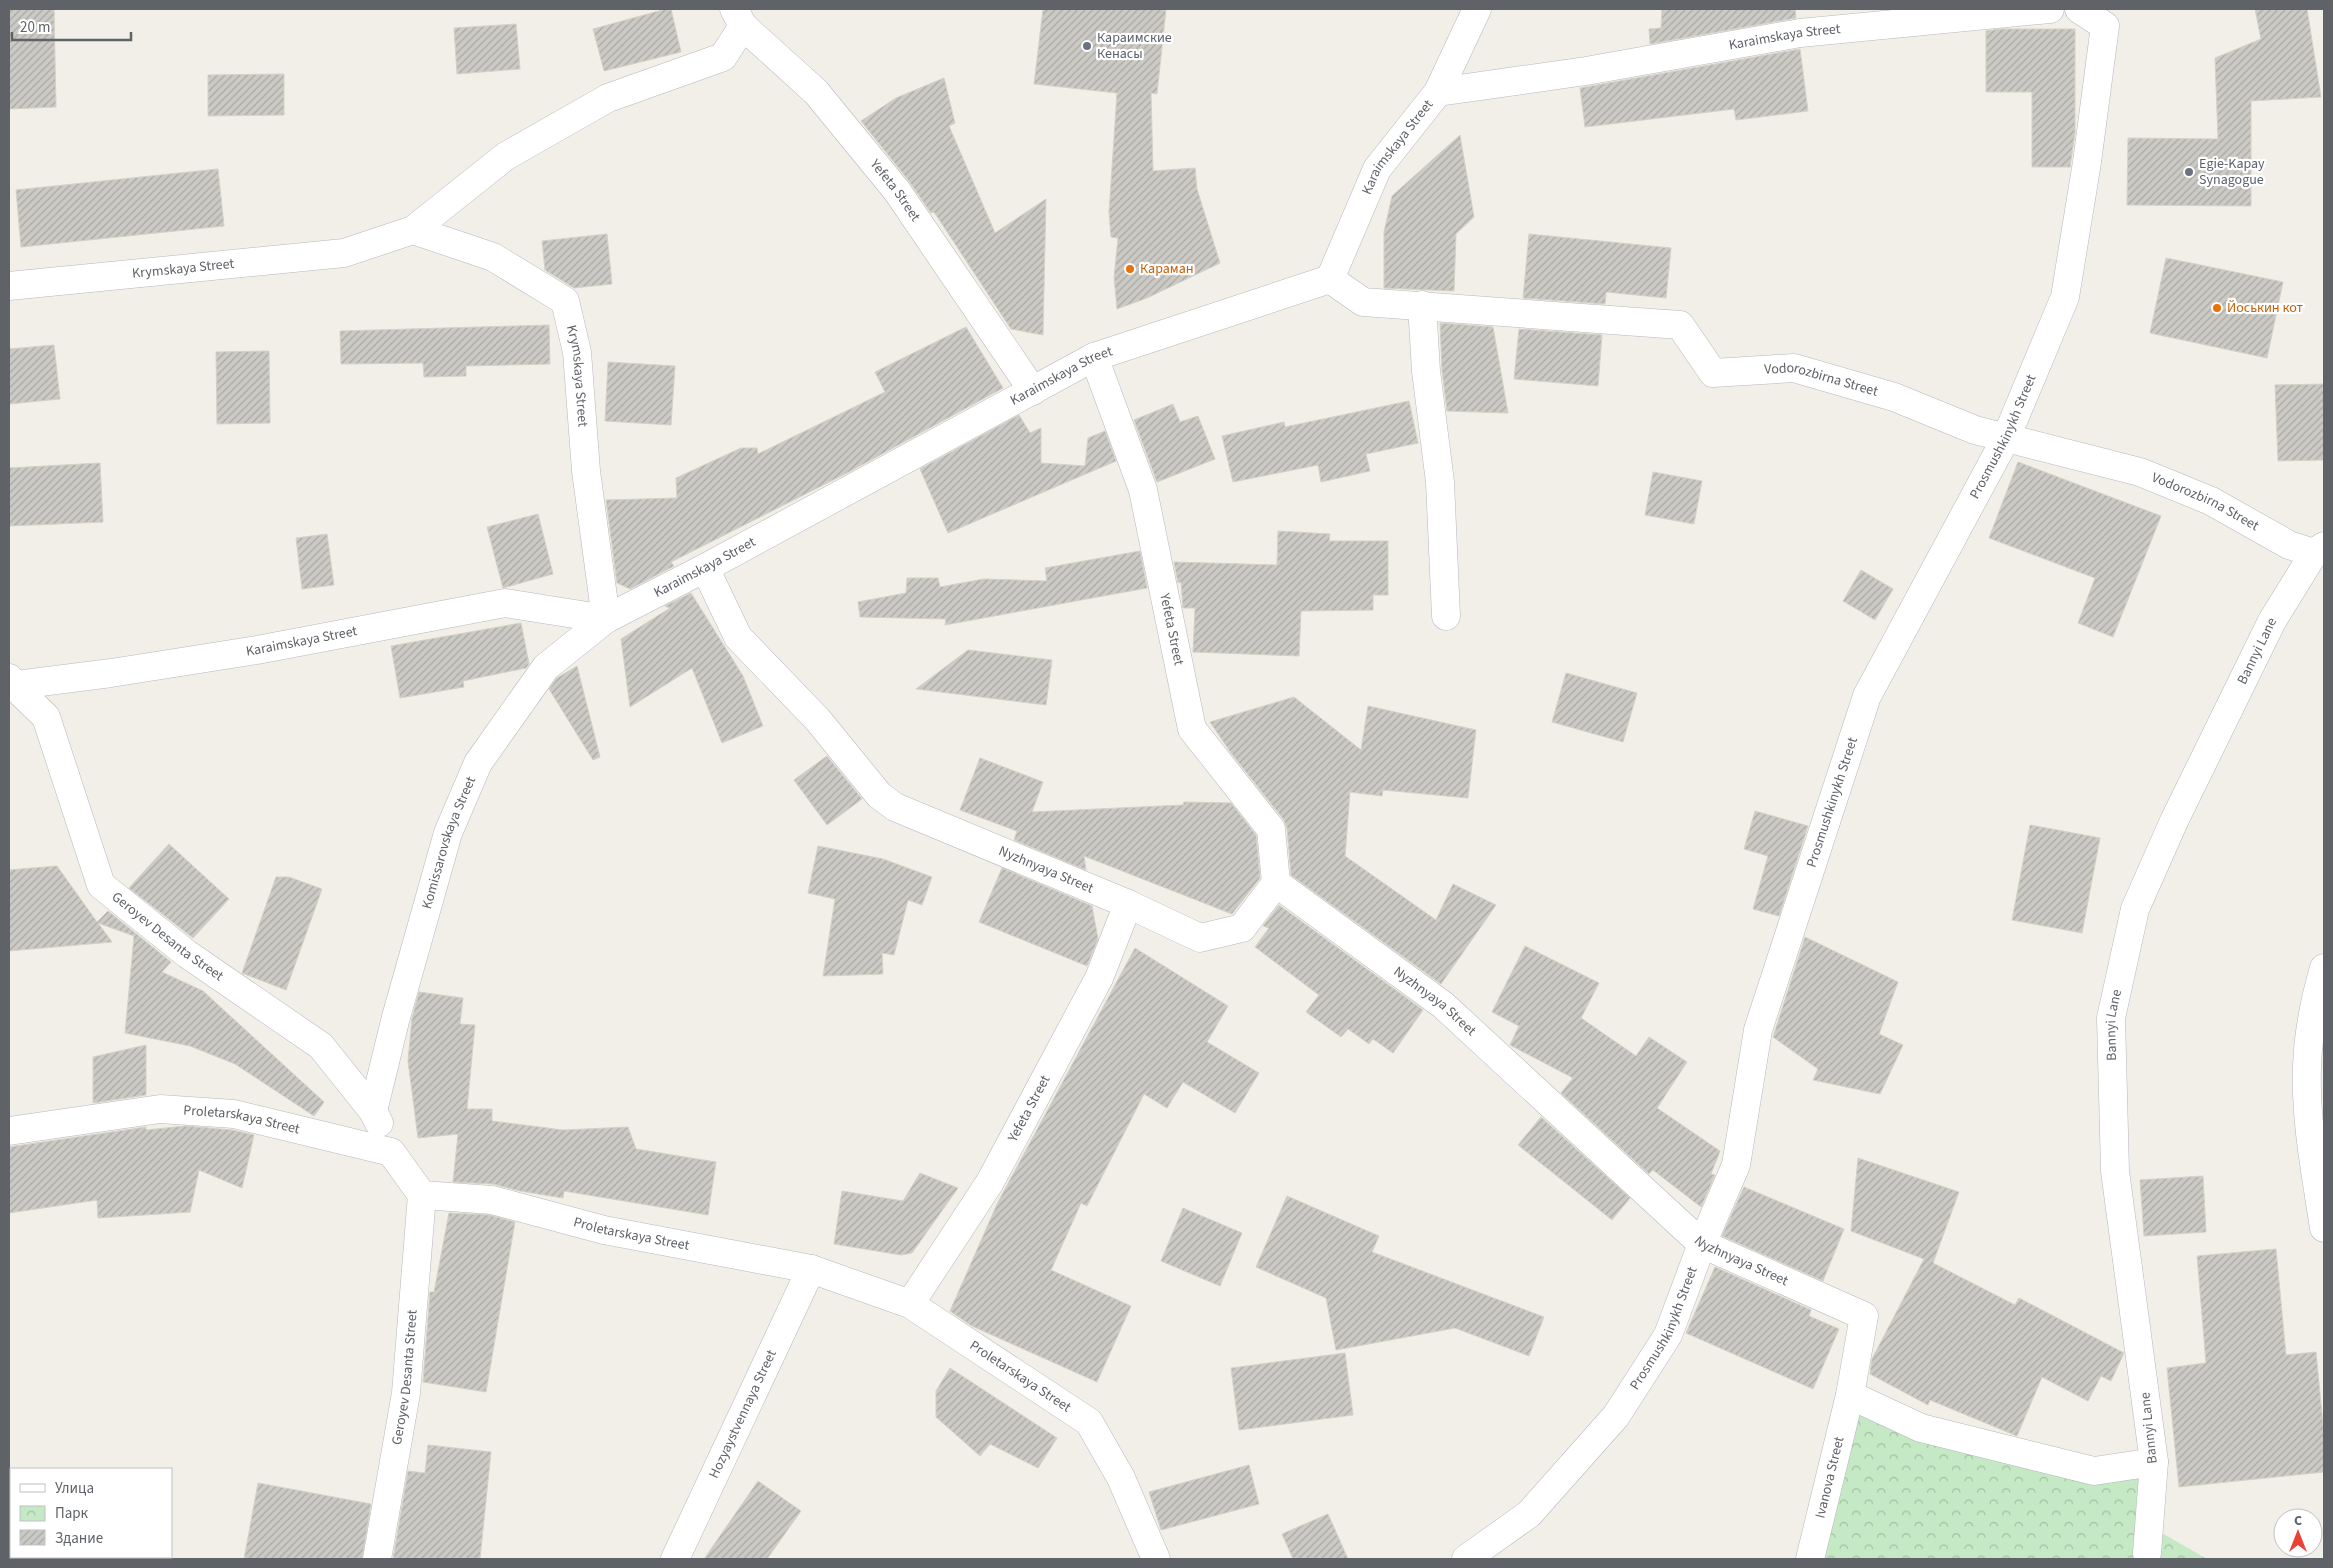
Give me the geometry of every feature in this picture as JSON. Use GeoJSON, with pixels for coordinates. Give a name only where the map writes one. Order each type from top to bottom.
{"type":"FeatureCollection","features":[{"type":"Feature","properties":{"kind":"street"},"geometry":{"type":"LineString","coordinates":[[1438,92],[1477,9]]}},
{"type":"Feature","properties":{"kind":"street","name":"Karaimskaya Street"},"geometry":{"type":"LineString","coordinates":[[10,683],[111,674],[257,650],[505,603],[606,619],[705,568],[1094,357],[1330,279],[1377,169],[1438,92],[1586,71],[1800,33],[2050,9]]}},
{"type":"Feature","properties":{"kind":"street","name":"Prosmushkinykh Street"},"geometry":{"type":"LineString","coordinates":[[1466,1559],[1529,1514],[1616,1416],[1668,1335],[1702,1244],[1736,1165],[1758,1030],[1867,696],[2006,438],[2065,297],[2087,162],[2105,26],[2079,9]]}},
{"type":"Feature","properties":{"kind":"street","name":"Krymskaya Street"},"geometry":{"type":"LineString","coordinates":[[9,286],[344,253],[413,230],[506,156],[608,98],[723,57],[739,17]]}},
{"type":"Feature","properties":{"kind":"street","name":"Yefeta Street"},"geometry":{"type":"LineString","coordinates":[[739,17],[816,92],[897,191],[1033,391]]}},
{"type":"Feature","properties":{"kind":"street","name":"Krymskaya Street"},"geometry":{"type":"LineString","coordinates":[[413,230],[493,257],[565,301],[577,352],[586,471],[606,619]]}},
{"type":"Feature","properties":{"kind":"street","name":"Vodorozbirna Street"},"geometry":{"type":"LineString","coordinates":[[1330,279],[1363,302],[1680,325],[1713,373],[1794,368],[1894,397],[1975,430],[2140,472],[2211,501],[2289,545],[2319,550]]}},
{"type":"Feature","properties":{"kind":"street"},"geometry":{"type":"LineString","coordinates":[[1422,305],[1426,371],[1440,482],[1446,616]]}},
{"type":"Feature","properties":{"kind":"street","name":"Yefeta Street"},"geometry":{"type":"LineString","coordinates":[[1094,357],[1144,490],[1192,729],[1271,829],[1276,884]]}},
{"type":"Feature","properties":{"kind":"street","name":"Bannyi Lane"},"geometry":{"type":"LineString","coordinates":[[2147,1552],[2154,1462],[2115,1171],[2111,1018],[2135,909],[2174,821],[2272,621],[2319,550]]}},
{"type":"Feature","properties":{"kind":"street","name":"Nyzhnyaya Street"},"geometry":{"type":"LineString","coordinates":[[705,568],[738,637],[818,720],[879,795],[895,807],[1128,904],[1200,938],[1242,928],[1276,884],[1443,1005],[1702,1244],[1864,1316],[1850,1395]]}},
{"type":"Feature","properties":{"kind":"street","name":"Komissarovskaya Street"},"geometry":{"type":"LineString","coordinates":[[373,1111],[396,1017],[448,833],[478,763],[546,668],[606,619]]}},
{"type":"Feature","properties":{"kind":"street","name":"Geroyev Desanta Street"},"geometry":{"type":"LineString","coordinates":[[10,683],[46,717],[101,886],[187,954],[321,1046],[373,1111],[391,1152]]}},
{"type":"Feature","properties":{"kind":"street","name":"Yefeta Street"},"geometry":{"type":"LineString","coordinates":[[910,1304],[990,1182],[1099,978],[1128,904]]}},
{"type":"Feature","properties":{"kind":"street"},"geometry":{"type":"LineString","coordinates":[[2324,968],[2316,996],[2307,1066],[2311,1142],[2324,1228]]}},
{"type":"Feature","properties":{"kind":"street","name":"Proletarskaya Street"},"geometry":{"type":"LineString","coordinates":[[9,1132],[160,1109],[234,1114],[391,1152]]}},
{"type":"Feature","properties":{"kind":"street"},"geometry":{"type":"LineString","coordinates":[[391,1152],[422,1195]]}},
{"type":"Feature","properties":{"kind":"street","name":"Geroyev Desanta Street"},"geometry":{"type":"LineString","coordinates":[[376,1559],[406,1393],[422,1195]]}},
{"type":"Feature","properties":{"kind":"street","name":"Proletarskaya Street"},"geometry":{"type":"LineString","coordinates":[[422,1195],[492,1200],[604,1230],[811,1269],[910,1304],[1089,1422],[1121,1478],[1156,1559]]}},
{"type":"Feature","properties":{"kind":"street","name":"Hozyaystvennaya Street"},"geometry":{"type":"LineString","coordinates":[[675,1559],[811,1269]]}},
{"type":"Feature","properties":{"kind":"street"},"geometry":{"type":"LineString","coordinates":[[1850,1395],[1922,1428],[2094,1471],[2154,1462]]}},
{"type":"Feature","properties":{"kind":"street","name":"Ivanova Street"},"geometry":{"type":"LineString","coordinates":[[1810,1559],[1850,1395]]}},
{"type":"Feature","properties":{"kind":"green space"},"geometry":{"type":"Polygon","coordinates":[[[1852,1411],[2156,1474],[2153,1528],[2207,1559],[1816,1559],[1852,1411]]]}},
{"type":"Feature","properties":{"kind":"building"},"geometry":{"type":"Polygon","coordinates":[[[9,9],[54,9],[56,107],[9,109],[9,9]]]}},
{"type":"Feature","properties":{"kind":"building"},"geometry":{"type":"Polygon","coordinates":[[[671,9],[681,52],[604,71],[593,29],[671,9]]]}},
{"type":"Feature","properties":{"kind":"building"},"geometry":{"type":"Polygon","coordinates":[[[1043,9],[1166,9],[1157,94],[1151,93],[1153,171],[1195,168],[1197,189],[1220,263],[1147,298],[1117,309],[1114,277],[1118,238],[1111,237],[1109,212],[1117,93],[1034,84],[1043,9]]]}},
{"type":"Feature","properties":{"kind":"building"},"geometry":{"type":"Polygon","coordinates":[[[1662,9],[1795,9],[1796,18],[1650,44],[1649,29],[1661,28],[1662,9]]]}},
{"type":"Feature","properties":{"kind":"building"},"geometry":{"type":"Polygon","coordinates":[[[2255,9],[2307,9],[2321,97],[2251,101],[2251,206],[2127,205],[2128,138],[2218,139],[2215,58],[2261,39],[2255,9]]]}},
{"type":"Feature","properties":{"kind":"building"},"geometry":{"type":"Polygon","coordinates":[[[516,24],[520,69],[457,74],[454,28],[516,24]]]}},
{"type":"Feature","properties":{"kind":"building"},"geometry":{"type":"Polygon","coordinates":[[[2000,29],[2075,29],[2075,133],[2070,167],[2032,167],[2032,92],[1986,92],[1986,31],[2000,29]]]}},
{"type":"Feature","properties":{"kind":"building"},"geometry":{"type":"Polygon","coordinates":[[[1800,49],[1808,111],[1736,120],[1734,109],[1585,127],[1580,88],[1800,49]]]}},
{"type":"Feature","properties":{"kind":"building"},"geometry":{"type":"Polygon","coordinates":[[[284,74],[284,115],[208,116],[208,75],[284,74]]]}},
{"type":"Feature","properties":{"kind":"building"},"geometry":{"type":"Polygon","coordinates":[[[944,78],[955,123],[949,126],[995,233],[1046,199],[1043,335],[1011,329],[934,212],[931,213],[909,181],[861,121],[896,98],[944,78]]]}},
{"type":"Feature","properties":{"kind":"building"},"geometry":{"type":"Polygon","coordinates":[[[1460,135],[1474,217],[1456,234],[1454,291],[1384,288],[1384,232],[1392,196],[1460,135]]]}},
{"type":"Feature","properties":{"kind":"building"},"geometry":{"type":"Polygon","coordinates":[[[218,169],[224,226],[21,247],[16,190],[218,169]]]}},
{"type":"Feature","properties":{"kind":"building"},"geometry":{"type":"Polygon","coordinates":[[[607,234],[612,284],[574,288],[545,270],[542,241],[607,234]]]}},
{"type":"Feature","properties":{"kind":"building"},"geometry":{"type":"Polygon","coordinates":[[[1529,234],[1671,248],[1666,298],[1606,292],[1605,304],[1523,298],[1529,234]]]}},
{"type":"Feature","properties":{"kind":"building","name":"Йоськин кот"},"geometry":{"type":"Polygon","coordinates":[[[2166,258],[2283,282],[2267,358],[2150,333],[2166,258]]]}},
{"type":"Feature","properties":{"kind":"building"},"geometry":{"type":"Polygon","coordinates":[[[1440,323],[1493,327],[1508,413],[1447,411],[1442,370],[1440,323]]]}},
{"type":"Feature","properties":{"kind":"building"},"geometry":{"type":"Polygon","coordinates":[[[549,325],[550,364],[466,366],[466,376],[424,377],[423,363],[341,364],[340,331],[549,325]]]}},
{"type":"Feature","properties":{"kind":"building"},"geometry":{"type":"Polygon","coordinates":[[[966,327],[1003,388],[847,473],[671,562],[674,566],[630,589],[617,583],[606,500],[677,498],[676,478],[741,448],[757,448],[758,454],[885,392],[875,372],[966,327]]]}},
{"type":"Feature","properties":{"kind":"building"},"geometry":{"type":"Polygon","coordinates":[[[1519,329],[1602,335],[1598,386],[1514,379],[1519,329]]]}},
{"type":"Feature","properties":{"kind":"building"},"geometry":{"type":"Polygon","coordinates":[[[54,345],[60,399],[9,404],[9,349],[54,345]]]}},
{"type":"Feature","properties":{"kind":"building"},"geometry":{"type":"Polygon","coordinates":[[[269,351],[270,423],[217,424],[216,352],[269,351]]]}},
{"type":"Feature","properties":{"kind":"building"},"geometry":{"type":"Polygon","coordinates":[[[608,362],[675,366],[671,425],[605,421],[608,362]]]}},
{"type":"Feature","properties":{"kind":"building"},"geometry":{"type":"Polygon","coordinates":[[[2324,384],[2324,460],[2278,461],[2275,385],[2324,384]]]}},
{"type":"Feature","properties":{"kind":"building"},"geometry":{"type":"Polygon","coordinates":[[[1409,401],[1418,443],[1366,454],[1370,471],[1321,482],[1318,465],[1233,482],[1222,436],[1284,422],[1285,427],[1409,401]]]}},
{"type":"Feature","properties":{"kind":"building"},"geometry":{"type":"Polygon","coordinates":[[[1173,404],[1180,422],[1198,416],[1215,459],[1157,482],[1134,420],[1173,404]]]}},
{"type":"Feature","properties":{"kind":"building"},"geometry":{"type":"Polygon","coordinates":[[[1019,415],[1030,433],[1041,428],[1041,463],[1085,466],[1088,438],[1105,431],[1116,461],[948,533],[920,469],[1019,415]]]}},
{"type":"Feature","properties":{"kind":"building"},"geometry":{"type":"Polygon","coordinates":[[[2018,462],[2161,516],[2113,637],[2078,623],[2095,578],[1989,538],[2018,462]]]}},
{"type":"Feature","properties":{"kind":"building"},"geometry":{"type":"Polygon","coordinates":[[[100,463],[103,522],[9,526],[9,468],[100,463]]]}},
{"type":"Feature","properties":{"kind":"building"},"geometry":{"type":"Polygon","coordinates":[[[1653,472],[1702,481],[1694,524],[1645,515],[1653,472]]]}},
{"type":"Feature","properties":{"kind":"building"},"geometry":{"type":"Polygon","coordinates":[[[538,514],[553,574],[503,588],[487,527],[538,514]]]}},
{"type":"Feature","properties":{"kind":"building"},"geometry":{"type":"Polygon","coordinates":[[[1278,531],[1330,534],[1329,541],[1388,541],[1388,595],[1373,595],[1373,610],[1301,611],[1299,656],[1193,652],[1195,608],[1183,608],[1181,582],[1178,583],[1174,562],[1277,565],[1278,531]]]}},
{"type":"Feature","properties":{"kind":"building"},"geometry":{"type":"Polygon","coordinates":[[[327,534],[334,585],[302,589],[296,538],[327,534]]]}},
{"type":"Feature","properties":{"kind":"building"},"geometry":{"type":"Polygon","coordinates":[[[1140,551],[1147,588],[945,625],[946,619],[860,617],[858,602],[906,593],[907,578],[938,578],[940,587],[984,579],[1047,581],[1045,568],[1140,551]]]}},
{"type":"Feature","properties":{"kind":"building"},"geometry":{"type":"Polygon","coordinates":[[[1861,570],[1893,589],[1875,620],[1843,601],[1861,570]]]}},
{"type":"Feature","properties":{"kind":"building"},"geometry":{"type":"Polygon","coordinates":[[[691,593],[743,676],[763,726],[722,743],[692,668],[630,707],[621,639],[670,608],[665,606],[691,593]]]}},
{"type":"Feature","properties":{"kind":"building"},"geometry":{"type":"Polygon","coordinates":[[[521,623],[529,664],[526,668],[463,681],[464,687],[400,698],[391,646],[521,623]]]}},
{"type":"Feature","properties":{"kind":"building"},"geometry":{"type":"Polygon","coordinates":[[[968,650],[1052,660],[1046,705],[916,689],[968,650]]]}},
{"type":"Feature","properties":{"kind":"building"},"geometry":{"type":"Polygon","coordinates":[[[577,666],[600,757],[593,760],[549,689],[557,678],[577,666]]]}},
{"type":"Feature","properties":{"kind":"building"},"geometry":{"type":"Polygon","coordinates":[[[1566,673],[1637,693],[1623,742],[1552,722],[1566,673]]]}},
{"type":"Feature","properties":{"kind":"building"},"geometry":{"type":"Polygon","coordinates":[[[1294,697],[1361,750],[1368,706],[1476,730],[1468,798],[1383,790],[1382,796],[1350,792],[1345,856],[1436,920],[1453,884],[1496,905],[1441,984],[1291,875],[1287,828],[1284,820],[1231,753],[1210,722],[1294,697]]]}},
{"type":"Feature","properties":{"kind":"building"},"geometry":{"type":"Polygon","coordinates":[[[827,756],[862,799],[827,825],[794,780],[827,756]]]}},
{"type":"Feature","properties":{"kind":"building"},"geometry":{"type":"Polygon","coordinates":[[[980,758],[1043,782],[1032,812],[1183,805],[1184,802],[1231,803],[1256,835],[1260,878],[1232,914],[1084,856],[1086,870],[1014,840],[1017,831],[960,810],[980,758]]]}},
{"type":"Feature","properties":{"kind":"building"},"geometry":{"type":"Polygon","coordinates":[[[1755,811],[1808,826],[1779,916],[1753,909],[1768,856],[1744,849],[1755,811]]]}},
{"type":"Feature","properties":{"kind":"building"},"geometry":{"type":"Polygon","coordinates":[[[2030,825],[2100,838],[2082,933],[2012,920],[2030,825]]]}},
{"type":"Feature","properties":{"kind":"building"},"geometry":{"type":"Polygon","coordinates":[[[169,844],[229,899],[193,938],[129,888],[169,844]]]}},
{"type":"Feature","properties":{"kind":"building"},"geometry":{"type":"Polygon","coordinates":[[[818,846],[883,859],[932,877],[922,905],[908,900],[894,955],[882,953],[883,974],[823,976],[835,899],[808,893],[818,846]]]}},
{"type":"Feature","properties":{"kind":"building"},"geometry":{"type":"Polygon","coordinates":[[[57,866],[97,922],[108,911],[171,962],[162,972],[203,991],[324,1102],[314,1116],[235,1064],[190,1046],[125,1033],[134,936],[98,923],[112,942],[9,951],[9,870],[57,866]]]}},
{"type":"Feature","properties":{"kind":"building"},"geometry":{"type":"Polygon","coordinates":[[[1002,868],[1092,906],[1098,939],[1087,966],[979,922],[1002,868]]]}},
{"type":"Feature","properties":{"kind":"building"},"geometry":{"type":"Polygon","coordinates":[[[276,877],[289,877],[322,889],[286,990],[242,973],[276,877]]]}},
{"type":"Feature","properties":{"kind":"building"},"geometry":{"type":"Polygon","coordinates":[[[1279,905],[1423,1010],[1393,1053],[1373,1039],[1369,1044],[1348,1029],[1341,1037],[1306,1012],[1319,995],[1255,947],[1269,928],[1263,926],[1279,905]]]}},
{"type":"Feature","properties":{"kind":"building"},"geometry":{"type":"Polygon","coordinates":[[[1805,937],[1898,982],[1879,1034],[1903,1045],[1880,1094],[1813,1080],[1818,1069],[1773,1037],[1805,937]]]}},
{"type":"Feature","properties":{"kind":"building"},"geometry":{"type":"Polygon","coordinates":[[[1525,946],[1599,983],[1581,1018],[1636,1056],[1649,1037],[1687,1062],[1657,1108],[1720,1151],[1711,1174],[1715,1175],[1701,1207],[1653,1170],[1649,1174],[1561,1093],[1573,1078],[1510,1045],[1519,1026],[1492,1012],[1525,946]]]}},
{"type":"Feature","properties":{"kind":"building"},"geometry":{"type":"Polygon","coordinates":[[[1135,948],[1228,1006],[1207,1042],[1259,1073],[1235,1113],[1183,1082],[1167,1108],[1144,1094],[1087,1206],[1081,1203],[1051,1270],[1131,1306],[1097,1382],[972,1326],[950,1311],[998,1202],[1135,948]]]}},
{"type":"Feature","properties":{"kind":"building"},"geometry":{"type":"Polygon","coordinates":[[[419,992],[463,998],[460,1024],[475,1025],[467,1109],[492,1109],[492,1121],[563,1130],[628,1127],[636,1149],[716,1162],[708,1215],[564,1191],[563,1198],[520,1191],[493,1184],[453,1182],[458,1134],[418,1138],[408,1061],[412,1018],[419,992]]]}},
{"type":"Feature","properties":{"kind":"building"},"geometry":{"type":"Polygon","coordinates":[[[146,1045],[146,1095],[93,1103],[93,1057],[146,1045]]]}},
{"type":"Feature","properties":{"kind":"building"},"geometry":{"type":"Polygon","coordinates":[[[1541,1117],[1630,1198],[1612,1220],[1518,1145],[1541,1117]]]}},
{"type":"Feature","properties":{"kind":"building"},"geometry":{"type":"Polygon","coordinates":[[[185,1126],[232,1130],[254,1135],[242,1188],[199,1170],[190,1212],[98,1218],[97,1200],[9,1213],[9,1147],[146,1127],[146,1130],[185,1126]]]}},
{"type":"Feature","properties":{"kind":"building"},"geometry":{"type":"Polygon","coordinates":[[[1858,1158],[1959,1192],[1933,1263],[2015,1305],[2019,1298],[2124,1353],[2111,1381],[2101,1376],[2088,1401],[2042,1377],[2017,1436],[1930,1400],[1928,1405],[1870,1374],[1872,1359],[1924,1259],[1851,1231],[1858,1158]]]}},
{"type":"Feature","properties":{"kind":"building"},"geometry":{"type":"Polygon","coordinates":[[[920,1173],[958,1188],[912,1253],[901,1255],[834,1244],[842,1191],[903,1201],[920,1173]]]}},
{"type":"Feature","properties":{"kind":"building"},"geometry":{"type":"Polygon","coordinates":[[[2203,1176],[2206,1232],[2144,1236],[2140,1180],[2203,1176]]]}},
{"type":"Feature","properties":{"kind":"building"},"geometry":{"type":"Polygon","coordinates":[[[1744,1187],[1844,1229],[1823,1281],[1722,1236],[1744,1187]]]}},
{"type":"Feature","properties":{"kind":"building"},"geometry":{"type":"Polygon","coordinates":[[[1287,1196],[1379,1236],[1372,1252],[1544,1317],[1529,1356],[1455,1328],[1336,1350],[1326,1298],[1256,1267],[1287,1196]]]}},
{"type":"Feature","properties":{"kind":"building"},"geometry":{"type":"Polygon","coordinates":[[[1183,1208],[1242,1233],[1220,1286],[1161,1261],[1183,1208]]]}},
{"type":"Feature","properties":{"kind":"building"},"geometry":{"type":"Polygon","coordinates":[[[449,1213],[489,1215],[515,1222],[486,1392],[423,1382],[430,1292],[434,1292],[449,1213]]]}},
{"type":"Feature","properties":{"kind":"building"},"geometry":{"type":"Polygon","coordinates":[[[2276,1249],[2286,1355],[2316,1352],[2324,1435],[2324,1472],[2179,1487],[2167,1368],[2206,1363],[2197,1256],[2276,1249]]]}},
{"type":"Feature","properties":{"kind":"building"},"geometry":{"type":"Polygon","coordinates":[[[1715,1267],[1811,1310],[1809,1316],[1839,1329],[1813,1389],[1686,1333],[1715,1267]]]}},
{"type":"Feature","properties":{"kind":"building"},"geometry":{"type":"Polygon","coordinates":[[[1345,1353],[1353,1415],[1239,1430],[1231,1368],[1345,1353]]]}},
{"type":"Feature","properties":{"kind":"building"},"geometry":{"type":"Polygon","coordinates":[[[950,1368],[1057,1438],[1038,1468],[990,1444],[980,1456],[936,1417],[936,1391],[950,1368]]]}},
{"type":"Feature","properties":{"kind":"building"},"geometry":{"type":"Polygon","coordinates":[[[428,1445],[491,1452],[480,1559],[393,1559],[408,1471],[425,1473],[428,1445]]]}},
{"type":"Feature","properties":{"kind":"building"},"geometry":{"type":"Polygon","coordinates":[[[1249,1465],[1259,1504],[1161,1530],[1149,1492],[1249,1465]]]}},
{"type":"Feature","properties":{"kind":"building"},"geometry":{"type":"Polygon","coordinates":[[[758,1481],[801,1511],[767,1559],[704,1559],[758,1481]]]}},
{"type":"Feature","properties":{"kind":"building"},"geometry":{"type":"Polygon","coordinates":[[[258,1483],[371,1504],[362,1559],[244,1559],[258,1483]]]}},
{"type":"Feature","properties":{"kind":"building"},"geometry":{"type":"Polygon","coordinates":[[[1328,1514],[1348,1559],[1293,1559],[1282,1534],[1328,1514]]]}},
{"type":"Feature","properties":{"kind":"place","name":"Караимские Кенасы"},"geometry":{"type":"Point","coordinates":[1087,46]}},
{"type":"Feature","properties":{"kind":"place","name":"Egie-Kapay Synagogue"},"geometry":{"type":"Point","coordinates":[2189,172]}},
{"type":"Feature","properties":{"kind":"place","name":"Караман"},"geometry":{"type":"Point","coordinates":[1130,269]}},
{"type":"Feature","properties":{"kind":"place","name":"Йоськин кот"},"geometry":{"type":"Point","coordinates":[2217,308]}}]}
